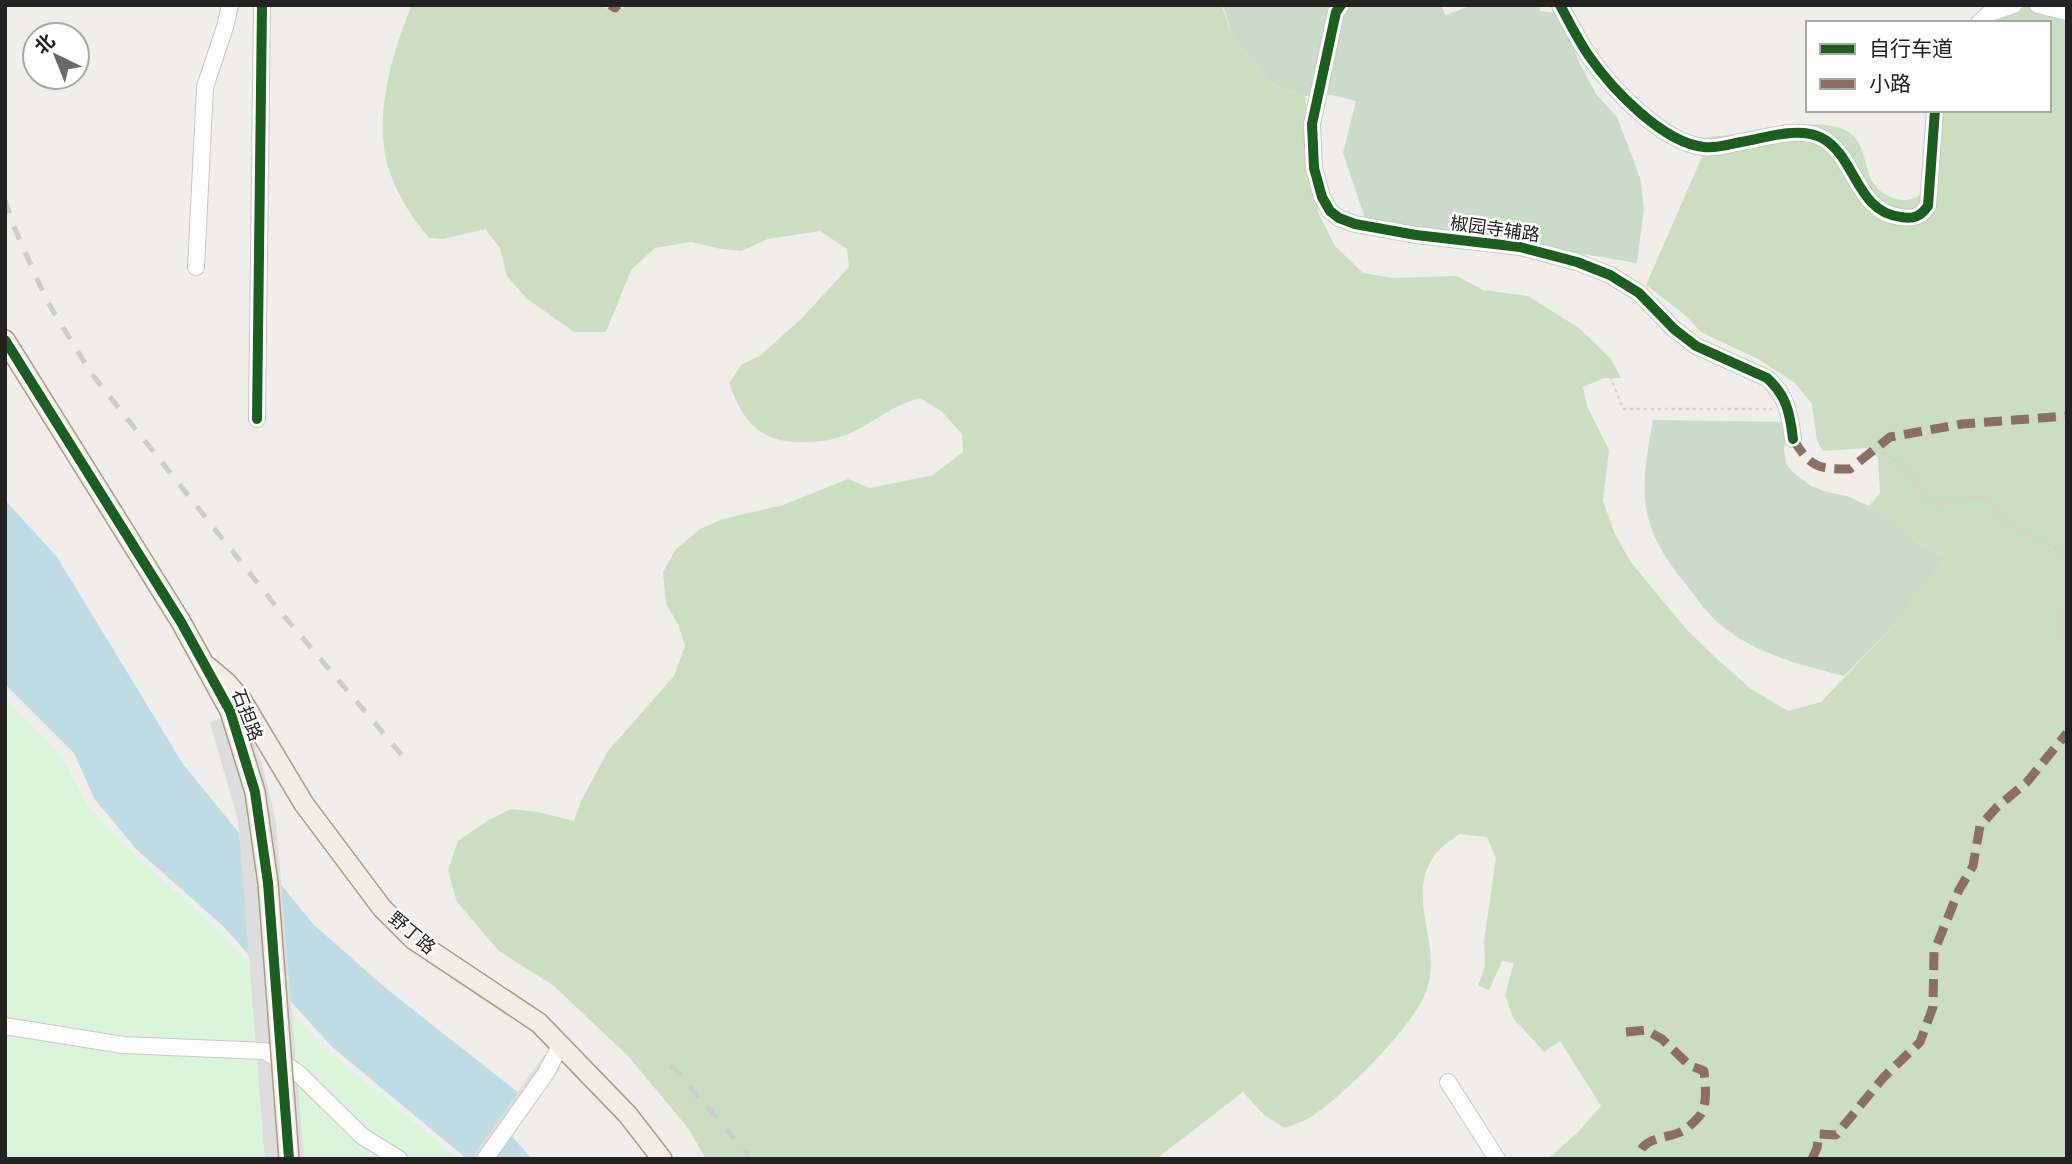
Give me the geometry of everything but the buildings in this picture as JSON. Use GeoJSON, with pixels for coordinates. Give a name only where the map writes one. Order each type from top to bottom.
{"type":"FeatureCollection","features":[{"type":"Feature","properties":{"kind":"main road","name":"石担路"},"geometry":{"type":"LineString","coordinates":[[5,340],[207,666],[230,710],[255,792],[268,883],[289,1159]]}},
{"type":"Feature","properties":{"kind":"main road","name":"野丁路"},"geometry":{"type":"LineString","coordinates":[[207,666],[241,699],[304,804],[382,908],[413,939],[539,1023],[628,1115],[662,1159]]}},
{"type":"Feature","properties":{"kind":"street"},"geometry":{"type":"LineString","coordinates":[[196,267],[205,88],[230,5]]}},
{"type":"Feature","properties":{"kind":"street"},"geometry":{"type":"LineString","coordinates":[[257,419],[262,5]]}},
{"type":"Feature","properties":{"kind":"street","name":"椒园寺辅路"},"geometry":{"type":"LineString","coordinates":[[1341,5],[1336,12],[1312,124],[1314,169],[1322,197],[1331,211],[1339,218],[1355,224],[1416,235],[1520,247],[1577,262],[1610,275],[1639,293],[1674,329],[1696,346],[1767,379],[1783,396],[1790,410],[1793,439]]}},
{"type":"Feature","properties":{"kind":"street"},"geometry":{"type":"LineString","coordinates":[[1560,5],[1589,56],[1613,86],[1666,134],[1690,145],[1708,148],[1786,134],[1824,138],[1837,151],[1870,202],[1894,216],[1911,219],[1920,216],[1928,206],[1935,112]]}},
{"type":"Feature","properties":{"kind":"street"},"geometry":{"type":"LineString","coordinates":[[1981,21],[1990,13],[2014,5]]}},
{"type":"Feature","properties":{"kind":"street"},"geometry":{"type":"LineString","coordinates":[[2038,5],[2067,12]]}},
{"type":"Feature","properties":{"kind":"street"},"geometry":{"type":"LineString","coordinates":[[5,1026],[123,1045],[265,1051],[298,1073],[362,1136],[399,1159]]}},
{"type":"Feature","properties":{"kind":"street"},"geometry":{"type":"LineString","coordinates":[[485,1159],[546,1073],[560,1046]]}},
{"type":"Feature","properties":{"kind":"street"},"geometry":{"type":"LineString","coordinates":[[1448,1082],[1497,1159]]}},
{"type":"Feature","properties":{"kind":"path"},"geometry":{"type":"LineString","coordinates":[[1605,363],[1623,409],[1790,410]]}},
{"type":"Feature","properties":{"kind":"path"},"geometry":{"type":"LineString","coordinates":[[1876,449],[1908,469],[1919,491],[1938,506],[1951,500],[1986,496],[2003,521],[2058,550],[2067,560]]}},
{"type":"Feature","properties":{"kind":"path"},"geometry":{"type":"LineString","coordinates":[[2067,608],[2057,622],[2067,642]]}},
{"type":"Feature","properties":{"kind":"green space"},"geometry":{"type":"Polygon","coordinates":[[[412,5],[600,5],[615,13],[628,5],[1222,5],[1233,39],[1275,86],[1305,96],[1318,212],[1335,246],[1363,273],[1393,278],[1457,276],[1483,290],[1528,296],[1579,328],[1611,359],[1621,378],[1604,378],[1583,387],[1587,406],[1609,450],[1603,501],[1615,534],[1630,561],[1686,629],[1751,689],[1788,711],[1821,702],[1893,626],[1946,557],[1916,542],[1893,521],[1869,506],[1880,493],[1878,458],[1867,448],[1823,451],[1817,441],[1812,404],[1795,383],[1758,359],[1701,332],[1685,315],[1646,285],[1701,159],[1706,137],[1798,125],[1832,126],[1853,135],[1862,149],[1869,174],[1878,189],[1896,199],[1915,198],[1924,189],[1930,112],[2051,112],[2051,21],[1985,21],[2005,5],[2067,5],[2067,1159],[1548,1159],[1578,1132],[1601,1106],[1560,1041],[1544,1052],[1513,1018],[1505,995],[1514,963],[1502,961],[1489,990],[1478,986],[1485,966],[1484,941],[1496,858],[1487,837],[1459,834],[1434,855],[1425,875],[1423,907],[1431,956],[1427,989],[1420,1004],[1395,1039],[1378,1057],[1327,1105],[1304,1121],[1285,1128],[1264,1115],[1243,1092],[1156,1159],[706,1159],[688,1128],[628,1056],[554,986],[499,951],[457,902],[448,871],[458,841],[487,821],[511,809],[538,812],[574,821],[581,801],[608,751],[674,676],[685,646],[678,624],[666,604],[663,572],[676,549],[700,529],[723,519],[783,505],[848,479],[870,488],[933,475],[963,452],[962,434],[941,411],[920,398],[893,409],[842,437],[824,441],[791,442],[777,439],[766,435],[748,420],[729,383],[741,365],[761,355],[801,319],[849,267],[847,249],[820,231],[768,239],[742,251],[691,242],[655,248],[631,270],[606,332],[574,332],[526,298],[507,276],[500,248],[485,229],[443,239],[429,238],[399,193],[390,173],[384,144],[384,104],[398,41],[412,5]]]}},
{"type":"Feature","properties":{"kind":"green space"},"geometry":{"type":"Polygon","coordinates":[[[1223,5],[1440,5],[1446,15],[1472,5],[1539,5],[1540,11],[1559,13],[1596,94],[1617,117],[1640,178],[1644,208],[1637,263],[1365,218],[1343,153],[1356,101],[1332,95],[1305,96],[1275,86],[1233,39],[1223,5]]]}},
{"type":"Feature","properties":{"kind":"green space"},"geometry":{"type":"Polygon","coordinates":[[[1653,420],[1792,422],[1784,448],[1786,464],[1793,472],[1811,486],[1847,496],[1869,506],[1893,521],[1916,542],[1946,557],[1893,626],[1844,676],[1761,650],[1731,633],[1712,617],[1673,567],[1655,537],[1646,509],[1645,496],[1653,420]]]}},
{"type":"Feature","properties":{"kind":"green space"},"geometry":{"type":"Polygon","coordinates":[[[5,698],[60,754],[87,804],[119,840],[216,928],[323,1046],[458,1159],[5,1159],[5,698]]]}},
{"type":"Feature","properties":{"kind":"water"},"geometry":{"type":"Polygon","coordinates":[[[5,500],[57,557],[183,764],[314,925],[388,990],[519,1093],[500,1123],[532,1159],[467,1159],[332,1047],[222,925],[136,849],[94,798],[74,753],[5,684],[5,500]]]}},
{"type":"Feature","properties":{"kind":"pier"},"geometry":{"type":"Polygon","coordinates":[[[241,708],[262,764],[276,821],[304,1159],[265,1159],[238,820],[210,723],[241,708]]]}},
{"type":"Feature","properties":{"kind":"pier"},"geometry":{"type":"Polygon","coordinates":[[[544,1055],[561,1067],[496,1159],[471,1159],[544,1055]]]}},
{"type":"Feature","properties":{"kind":"railway"},"geometry":{"type":"LineString","coordinates":[[5,200],[47,301],[91,373],[279,610],[406,760]]}},
{"type":"Feature","properties":{"kind":"railway"},"geometry":{"type":"LineString","coordinates":[[671,1065],[748,1154]]}},
{"type":"Feature","properties":{"kind":"marked path"},"geometry":{"type":"LineString","coordinates":[[610,5],[615,8],[618,5]]}},
{"type":"Feature","properties":{"kind":"marked path"},"geometry":{"type":"LineString","coordinates":[[1793,439],[1805,456],[1816,465],[1850,469],[1890,437],[1962,424],[2067,416]]}},
{"type":"Feature","properties":{"kind":"marked path"},"geometry":{"type":"LineString","coordinates":[[1812,1159],[1819,1134],[1836,1135],[1883,1078],[1920,1042],[1933,1007],[1934,952],[1959,890],[1973,866],[1980,826],[1997,807],[2027,782],[2067,733]]}},
{"type":"Feature","properties":{"kind":"marked path"},"geometry":{"type":"LineString","coordinates":[[1626,1032],[1646,1030],[1662,1039],[1689,1065],[1704,1071],[1705,1098],[1701,1114],[1686,1129],[1645,1145],[1638,1159]]}},
{"type":"Feature","properties":{"kind":"cycle path"},"geometry":{"type":"LineString","coordinates":[[257,419],[262,5]]}},
{"type":"Feature","properties":{"kind":"cycle path"},"geometry":{"type":"LineString","coordinates":[[1341,5],[1336,12],[1312,124],[1314,168],[1322,197],[1330,211],[1355,224],[1416,235],[1520,247],[1577,262],[1610,275],[1639,293],[1674,329],[1696,346],[1767,378],[1786,406],[1793,439]]}},
{"type":"Feature","properties":{"kind":"cycle path"},"geometry":{"type":"LineString","coordinates":[[1560,5],[1585,50],[1611,84],[1640,112],[1672,136],[1704,147],[1720,147],[1774,135],[1812,134],[1832,145],[1865,194],[1874,205],[1886,213],[1913,217],[1928,206],[1935,112]]}},
{"type":"Feature","properties":{"kind":"cycle path"},"geometry":{"type":"LineString","coordinates":[[5,340],[181,622],[230,711],[255,792],[268,883],[289,1159]]}}]}
